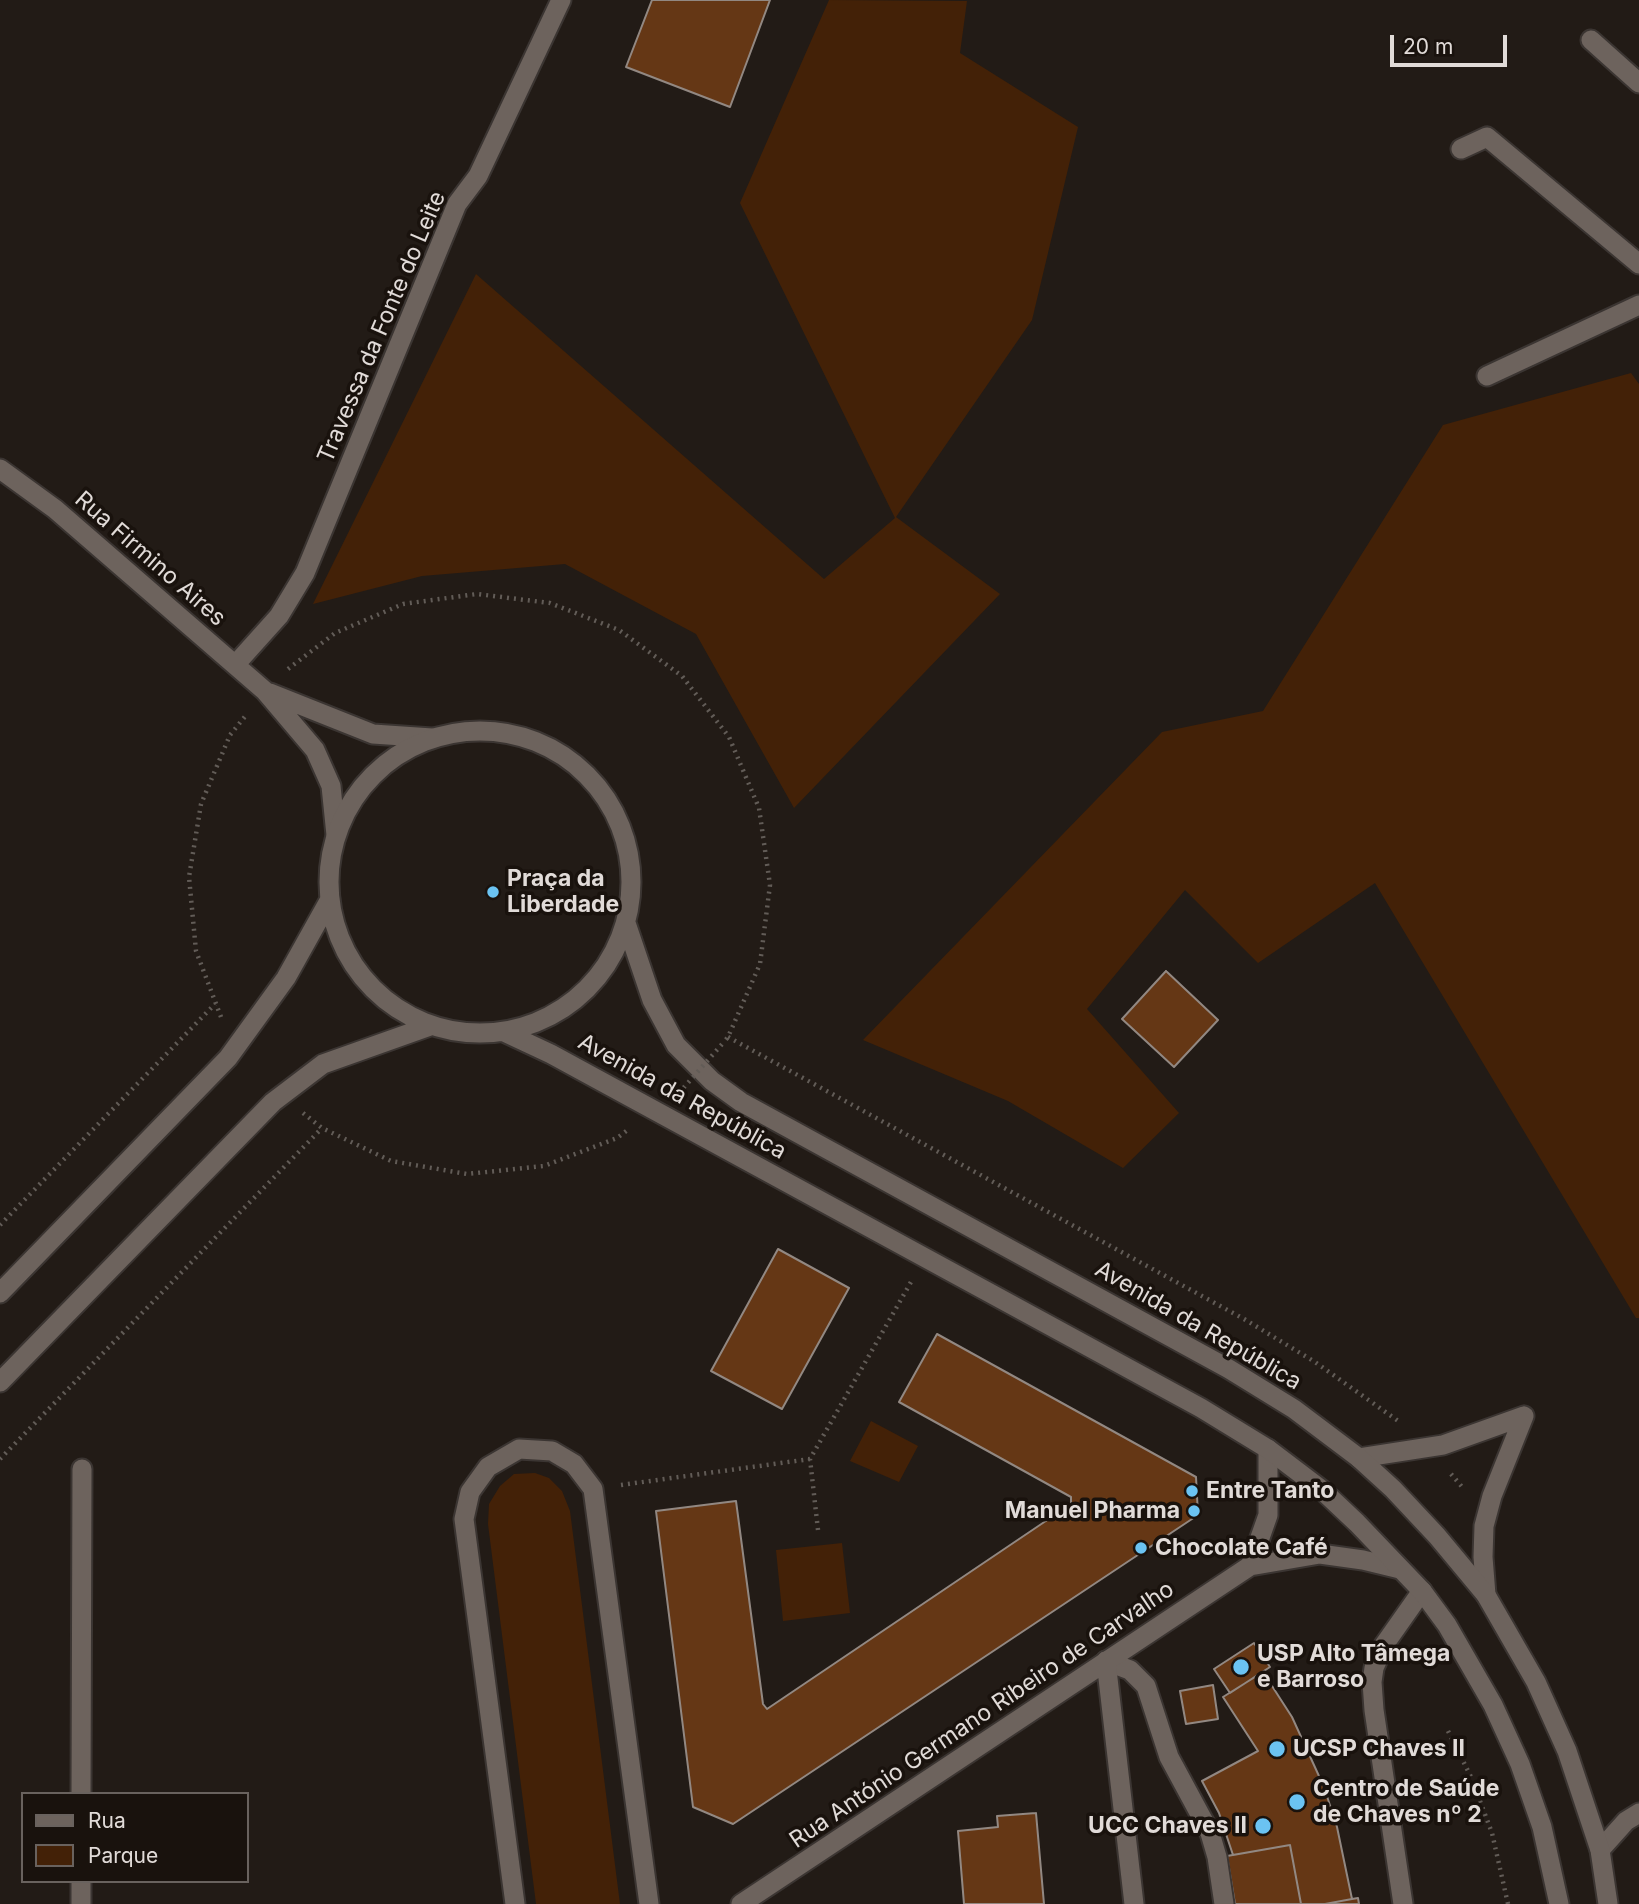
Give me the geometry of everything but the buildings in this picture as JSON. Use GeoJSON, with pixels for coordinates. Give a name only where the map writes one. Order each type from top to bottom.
{"type":"FeatureCollection","features":[{"type":"Feature","properties":{"kind":"street","name":"Travessa da Fonte do Leite"},"geometry":{"type":"LineString","coordinates":[[235,665],[279,616],[305,573],[457,204],[478,176],[561,0]]}},
{"type":"Feature","properties":{"kind":"street"},"geometry":{"type":"LineString","coordinates":[[1591,40],[1639,83]]}},
{"type":"Feature","properties":{"kind":"street"},"geometry":{"type":"LineString","coordinates":[[1461,149],[1487,136],[1639,264]]}},
{"type":"Feature","properties":{"kind":"street"},"geometry":{"type":"LineString","coordinates":[[1487,376],[1639,305]]}},
{"type":"Feature","properties":{"kind":"street","name":"Rua Firmino Aires"},"geometry":{"type":"LineString","coordinates":[[0,469],[55,509],[265,691]]}},
{"type":"Feature","properties":{"kind":"street"},"geometry":{"type":"LineString","coordinates":[[265,691],[373,734],[432,738],[478,730],[525,737],[567,757],[601,790],[622,831],[632,876],[626,923],[608,962],[581,995],[546,1019],[504,1032],[467,1033],[430,1026],[392,1007],[361,978],[340,942],[329,901],[329,868],[336,835],[357,793],[390,759],[432,738]]}},
{"type":"Feature","properties":{"kind":"street"},"geometry":{"type":"LineString","coordinates":[[265,691],[314,750],[331,786],[336,835]]}},
{"type":"Feature","properties":{"kind":"street"},"geometry":{"type":"LineString","coordinates":[[0,1293],[228,1058],[286,978],[329,901]]}},
{"type":"Feature","properties":{"kind":"street","name":"Avenida da República"},"geometry":{"type":"LineString","coordinates":[[626,923],[652,1000],[676,1045],[712,1081],[741,1102],[1229,1368],[1294,1409],[1359,1458],[1393,1489],[1486,1595],[1536,1682],[1567,1751],[1600,1850],[1608,1904]]}},
{"type":"Feature","properties":{"kind":"street"},"geometry":{"type":"LineString","coordinates":[[0,1382],[273,1102],[323,1064],[430,1026]]}},
{"type":"Feature","properties":{"kind":"street","name":"Avenida da República"},"geometry":{"type":"LineString","coordinates":[[504,1032],[551,1054],[1201,1408],[1268,1449],[1322,1490],[1357,1522],[1422,1591],[1447,1625],[1474,1671],[1520,1763],[1542,1827],[1559,1904]]}},
{"type":"Feature","properties":{"kind":"street"},"geometry":{"type":"LineString","coordinates":[[1359,1458],[1443,1445],[1524,1416],[1487,1515],[1483,1557],[1486,1595]]}},
{"type":"Feature","properties":{"kind":"street"},"geometry":{"type":"LineString","coordinates":[[515,1904],[464,1519],[470,1492],[488,1467],[519,1449],[552,1451],[574,1464],[593,1489],[649,1904]]}},
{"type":"Feature","properties":{"kind":"street"},"geometry":{"type":"LineString","coordinates":[[1250,1566],[1269,1515],[1268,1449]]}},
{"type":"Feature","properties":{"kind":"street"},"geometry":{"type":"LineString","coordinates":[[81,1792],[82,1469]]}},
{"type":"Feature","properties":{"kind":"street","name":"Rua António Germano Ribeiro de Carvalho"},"geometry":{"type":"LineString","coordinates":[[741,1904],[1250,1566],[1320,1555],[1363,1560],[1401,1569]]}},
{"type":"Feature","properties":{"kind":"street"},"geometry":{"type":"LineString","coordinates":[[1402,1904],[1372,1682],[1374,1668],[1384,1645],[1422,1591]]}},
{"type":"Feature","properties":{"kind":"street"},"geometry":{"type":"LineString","coordinates":[[1134,1904],[1106,1661],[1130,1670],[1146,1686],[1169,1757],[1210,1833],[1217,1857],[1224,1904]]}},
{"type":"Feature","properties":{"kind":"street"},"geometry":{"type":"LineString","coordinates":[[1600,1850],[1626,1821],[1639,1813]]}},
{"type":"Feature","properties":{"kind":"street"},"geometry":{"type":"LineString","coordinates":[[81,1883],[81,1904]]}},
{"type":"Feature","properties":{"kind":"path"},"geometry":{"type":"LineString","coordinates":[[230,735],[265,691],[293,663],[335,633],[403,604],[477,594],[550,603],[619,630],[681,676],[729,737],[759,808],[770,885],[760,964],[728,1037],[679,1093]]}},
{"type":"Feature","properties":{"kind":"path"},"geometry":{"type":"LineString","coordinates":[[0,1225],[215,1004]]}},
{"type":"Feature","properties":{"kind":"path"},"geometry":{"type":"LineString","coordinates":[[728,1037],[1244,1319],[1315,1362],[1418,1436],[1487,1515]]}},
{"type":"Feature","properties":{"kind":"path"},"geometry":{"type":"LineString","coordinates":[[0,1459],[322,1128]]}},
{"type":"Feature","properties":{"kind":"path"},"geometry":{"type":"LineString","coordinates":[[818,1530],[810,1459],[925,1258]]}},
{"type":"Feature","properties":{"kind":"path"},"geometry":{"type":"LineString","coordinates":[[593,1489],[810,1459]]}},
{"type":"Feature","properties":{"kind":"path"},"geometry":{"type":"LineString","coordinates":[[1448,1731],[1471,1777],[1492,1833],[1508,1904]]}},
{"type":"Feature","properties":{"kind":"green space"},"geometry":{"type":"Polygon","coordinates":[[[829,0],[967,1],[960,53],[1078,127],[1032,320],[896,517],[1000,594],[794,808],[696,634],[565,564],[422,576],[313,604],[476,274],[824,579],[895,518],[740,203],[829,0]]]}},
{"type":"Feature","properties":{"kind":"green space"},"geometry":{"type":"Polygon","coordinates":[[[1631,373],[1639,384],[1639,1318],[1636,1318],[1375,883],[1258,963],[1185,890],[1087,1009],[1179,1113],[1123,1168],[1008,1101],[863,1040],[1162,732],[1263,711],[1443,425],[1631,373]]]}},
{"type":"Feature","properties":{"kind":"green space"},"geometry":{"type":"Polygon","coordinates":[[[871,1421],[918,1446],[899,1482],[850,1461],[871,1421]]]}},
{"type":"Feature","properties":{"kind":"green space"},"geometry":{"type":"Polygon","coordinates":[[[535,1473],[549,1478],[562,1491],[570,1511],[620,1904],[536,1904],[488,1524],[489,1504],[500,1486],[514,1474],[535,1473]]]}},
{"type":"Feature","properties":{"kind":"green space"},"geometry":{"type":"Polygon","coordinates":[[[842,1543],[850,1613],[783,1621],[776,1550],[842,1543]]]}},
{"type":"Feature","properties":{"kind":"place","name":"Praça da Liberdade"},"geometry":{"type":"Point","coordinates":[493,892]}},
{"type":"Feature","properties":{"kind":"place","name":"Entre Tanto"},"geometry":{"type":"Point","coordinates":[1192,1491]}},
{"type":"Feature","properties":{"kind":"place","name":"Manuel Pharma"},"geometry":{"type":"Point","coordinates":[1194,1511]}},
{"type":"Feature","properties":{"kind":"place","name":"Chocolate Café"},"geometry":{"type":"Point","coordinates":[1141,1548]}},
{"type":"Feature","properties":{"kind":"place","name":"USP Alto Tâmega e Barroso"},"geometry":{"type":"Point","coordinates":[1241,1667]}},
{"type":"Feature","properties":{"kind":"place","name":"UCSP Chaves II"},"geometry":{"type":"Point","coordinates":[1277,1749]}},
{"type":"Feature","properties":{"kind":"place","name":"Centro de Saúde de Chaves nº 2"},"geometry":{"type":"Point","coordinates":[1297,1802]}},
{"type":"Feature","properties":{"kind":"place","name":"UCC Chaves II"},"geometry":{"type":"Point","coordinates":[1263,1826]}}]}
